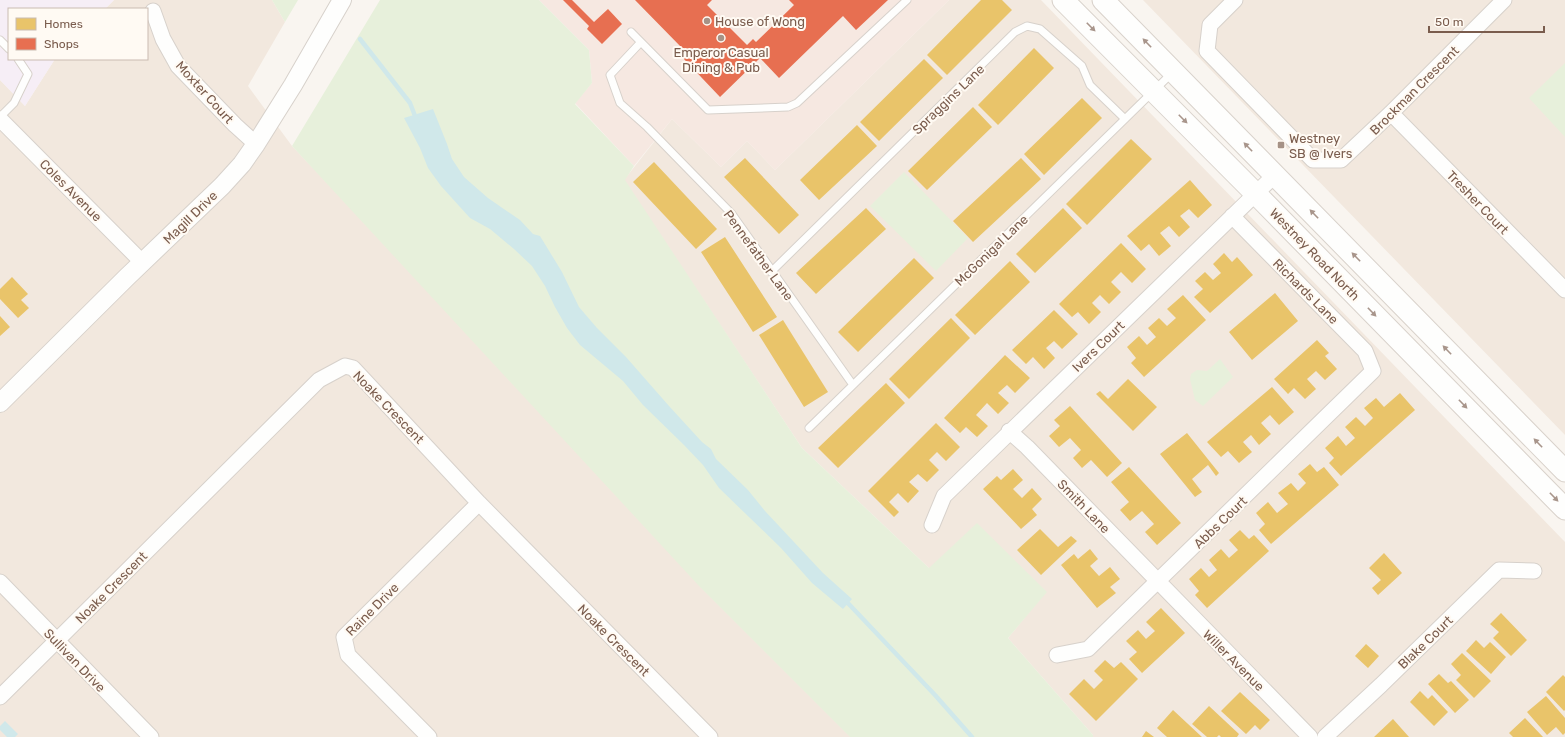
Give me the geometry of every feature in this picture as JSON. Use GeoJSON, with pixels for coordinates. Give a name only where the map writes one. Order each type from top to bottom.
{"type":"FeatureCollection","features":[{"type":"Feature","properties":{"kind":"main road","name":"Westney Road North"},"geometry":{"type":"LineString","coordinates":[[1063,0],[1154,90],[1565,509]]}},
{"type":"Feature","properties":{"kind":"main road","name":"Westney Road North"},"geometry":{"type":"LineString","coordinates":[[1103,0],[1565,471]]}},
{"type":"Feature","properties":{"kind":"street","name":"Magill Drive"},"geometry":{"type":"LineString","coordinates":[[0,403],[142,262],[222,186],[242,164],[293,85],[342,0]]}},
{"type":"Feature","properties":{"kind":"street","name":"Brockman Crescent"},"geometry":{"type":"LineString","coordinates":[[1235,0],[1210,25],[1207,51],[1313,160],[1342,160],[1391,114],[1504,0]]}},
{"type":"Feature","properties":{"kind":"street","name":"Moxter Court"},"geometry":{"type":"LineString","coordinates":[[153,11],[162,39],[178,66],[235,125],[256,144]]}},
{"type":"Feature","properties":{"kind":"street","name":"Tresher Court"},"geometry":{"type":"LineString","coordinates":[[1391,114],[1565,290]]}},
{"type":"Feature","properties":{"kind":"street","name":"Coles Avenue"},"geometry":{"type":"LineString","coordinates":[[0,118],[142,262]]}},
{"type":"Feature","properties":{"kind":"street","name":"Ivers Court"},"geometry":{"type":"LineString","coordinates":[[932,525],[944,496],[1275,175]]}},
{"type":"Feature","properties":{"kind":"street","name":"Richards Lane"},"geometry":{"type":"LineString","coordinates":[[1232,216],[1365,351],[1374,371]]}},
{"type":"Feature","properties":{"kind":"street","name":"Noake Crescent"},"geometry":{"type":"LineString","coordinates":[[0,697],[319,380],[345,366],[353,368],[479,503],[710,737]]}},
{"type":"Feature","properties":{"kind":"street","name":"Abbs Court"},"geometry":{"type":"LineString","coordinates":[[1057,655],[1088,649],[1374,371]]}},
{"type":"Feature","properties":{"kind":"street","name":"Smith Lane"},"geometry":{"type":"LineString","coordinates":[[1010,432],[1159,581]]}},
{"type":"Feature","properties":{"kind":"street","name":"Raine Drive"},"geometry":{"type":"LineString","coordinates":[[429,737],[348,655],[344,638],[479,503]]}},
{"type":"Feature","properties":{"kind":"street","name":"Blake Court"},"geometry":{"type":"LineString","coordinates":[[1325,737],[1381,685],[1499,570],[1534,571]]}},
{"type":"Feature","properties":{"kind":"street","name":"Willer Avenue"},"geometry":{"type":"LineString","coordinates":[[1159,581],[1310,737]]}},
{"type":"Feature","properties":{"kind":"street","name":"Sullivan Drive"},"geometry":{"type":"LineString","coordinates":[[0,582],[151,737]]}},
{"type":"Feature","properties":{"kind":"lane"},"geometry":{"type":"LineString","coordinates":[[631,32],[708,110],[788,107],[797,103],[907,0]]}},
{"type":"Feature","properties":{"kind":"lane","name":"Spraggins Lane"},"geometry":{"type":"LineString","coordinates":[[771,272],[1015,32],[1027,26],[1040,29],[1082,66],[1090,85],[1125,119]]}},
{"type":"Feature","properties":{"kind":"lane"},"geometry":{"type":"LineString","coordinates":[[0,40],[8,48]]}},
{"type":"Feature","properties":{"kind":"lane","name":"Pennefather Lane"},"geometry":{"type":"LineString","coordinates":[[641,42],[610,75],[620,103],[647,127],[732,214],[771,272],[853,385]]}},
{"type":"Feature","properties":{"kind":"lane"},"geometry":{"type":"LineString","coordinates":[[0,118],[14,103],[28,74],[19,60]]}},
{"type":"Feature","properties":{"kind":"lane","name":"McGonigal Lane"},"geometry":{"type":"LineString","coordinates":[[809,428],[1174,71]]}},
{"type":"Feature","properties":{"kind":"shaded area"},"geometry":{"type":"Polygon","coordinates":[[[0,0],[114,0],[106,8],[8,8],[8,60],[54,60],[25,106],[0,80],[0,0]]]}},
{"type":"Feature","properties":{"kind":"shaded area"},"geometry":{"type":"Polygon","coordinates":[[[114,0],[272,0],[285,22],[248,86],[292,146],[853,737],[0,737],[0,80],[25,106],[54,60],[148,60],[148,8],[106,8],[114,0]]]}},
{"type":"Feature","properties":{"kind":"shaded area"},"geometry":{"type":"Polygon","coordinates":[[[539,0],[949,0],[775,170],[747,141],[721,167],[672,119],[634,166],[575,103],[592,83],[589,50],[539,0]]]}},
{"type":"Feature","properties":{"kind":"shaded area"},"geometry":{"type":"Polygon","coordinates":[[[949,0],[1041,0],[1565,542],[1565,737],[1093,737],[1093,735],[1008,638],[1046,592],[929,568],[802,448],[624,180],[672,119],[721,167],[747,141],[775,170],[949,0]]]}},
{"type":"Feature","properties":{"kind":"shaded area"},"geometry":{"type":"Polygon","coordinates":[[[1143,0],[1565,0],[1565,435],[1143,0]]]}},
{"type":"Feature","properties":{"kind":"green space"},"geometry":{"type":"Polygon","coordinates":[[[272,0],[298,0],[285,22],[272,0]]]}},
{"type":"Feature","properties":{"kind":"green space"},"geometry":{"type":"Polygon","coordinates":[[[380,0],[539,0],[589,50],[592,83],[575,104],[634,166],[625,180],[802,448],[929,568],[977,523],[1047,592],[1008,638],[1093,735],[1093,737],[850,737],[700,587],[292,146],[380,0]]]}},
{"type":"Feature","properties":{"kind":"green space"},"geometry":{"type":"Polygon","coordinates":[[[1565,63],[1565,137],[1529,98],[1565,63]]]}},
{"type":"Feature","properties":{"kind":"green space"},"geometry":{"type":"Polygon","coordinates":[[[904,172],[968,238],[936,271],[870,206],[904,172]]]}},
{"type":"Feature","properties":{"kind":"green space"},"geometry":{"type":"Polygon","coordinates":[[[1220,359],[1233,377],[1203,406],[1195,400],[1190,379],[1191,374],[1197,370],[1207,371],[1220,359]]]}},
{"type":"Feature","properties":{"kind":"water"},"geometry":{"type":"Polygon","coordinates":[[[433,109],[452,159],[464,177],[488,198],[520,220],[533,234],[540,236],[562,272],[579,307],[702,442],[711,449],[716,459],[748,490],[765,511],[823,573],[852,599],[843,609],[812,583],[781,548],[719,488],[703,465],[643,405],[623,381],[580,345],[567,328],[545,286],[532,266],[490,229],[470,218],[441,186],[428,168],[420,148],[404,118],[433,109]]]}},
{"type":"Feature","properties":{"kind":"water"},"geometry":{"type":"Polygon","coordinates":[[[5,721],[18,734],[15,737],[7,737],[0,730],[0,726],[5,721]]]}},
{"type":"Feature","properties":{"kind":"building: Homes"},"geometry":{"type":"Polygon","coordinates":[[[981,0],[1002,0],[1012,10],[947,75],[927,55],[981,0]]]}},
{"type":"Feature","properties":{"kind":"building: Homes"},"geometry":{"type":"Polygon","coordinates":[[[1034,48],[1054,68],[998,125],[978,105],[1034,48]]]}},
{"type":"Feature","properties":{"kind":"building: Homes"},"geometry":{"type":"Polygon","coordinates":[[[924,59],[943,78],[879,141],[860,122],[924,59]]]}},
{"type":"Feature","properties":{"kind":"building: Homes"},"geometry":{"type":"Polygon","coordinates":[[[1082,98],[1102,118],[1044,175],[1024,154],[1082,98]]]}},
{"type":"Feature","properties":{"kind":"building: Homes"},"geometry":{"type":"Polygon","coordinates":[[[973,107],[992,127],[927,190],[908,171],[973,107]]]}},
{"type":"Feature","properties":{"kind":"building: Homes"},"geometry":{"type":"Polygon","coordinates":[[[857,125],[877,146],[819,200],[800,180],[857,125]]]}},
{"type":"Feature","properties":{"kind":"building: Homes"},"geometry":{"type":"Polygon","coordinates":[[[1131,139],[1152,159],[1087,225],[1066,204],[1131,139]]]}},
{"type":"Feature","properties":{"kind":"building: Homes"},"geometry":{"type":"Polygon","coordinates":[[[745,158],[799,215],[779,234],[724,177],[745,158]]]}},
{"type":"Feature","properties":{"kind":"building: Homes"},"geometry":{"type":"Polygon","coordinates":[[[1021,158],[1041,179],[973,242],[953,221],[1021,158]]]}},
{"type":"Feature","properties":{"kind":"building: Homes"},"geometry":{"type":"Polygon","coordinates":[[[654,162],[717,229],[696,249],[633,182],[654,162]]]}},
{"type":"Feature","properties":{"kind":"building: Homes"},"geometry":{"type":"Polygon","coordinates":[[[1190,180],[1212,205],[1198,218],[1189,209],[1180,216],[1190,227],[1179,237],[1169,226],[1160,233],[1171,246],[1159,256],[1149,244],[1141,251],[1127,236],[1190,180]]]}},
{"type":"Feature","properties":{"kind":"building: Homes"},"geometry":{"type":"Polygon","coordinates":[[[866,208],[886,229],[816,294],[796,273],[866,208]]]}},
{"type":"Feature","properties":{"kind":"building: Homes"},"geometry":{"type":"Polygon","coordinates":[[[1063,208],[1082,228],[1035,273],[1016,254],[1063,208]]]}},
{"type":"Feature","properties":{"kind":"building: Homes"},"geometry":{"type":"Polygon","coordinates":[[[725,237],[777,317],[753,332],[701,252],[725,237]]]}},
{"type":"Feature","properties":{"kind":"building: Homes"},"geometry":{"type":"Polygon","coordinates":[[[1121,243],[1146,269],[1132,283],[1121,272],[1111,282],[1121,292],[1109,304],[1100,295],[1092,303],[1101,312],[1089,324],[1078,312],[1072,317],[1059,304],[1121,243]]]}},
{"type":"Feature","properties":{"kind":"building: Homes"},"geometry":{"type":"Polygon","coordinates":[[[1224,253],[1232,262],[1237,257],[1253,275],[1210,313],[1194,297],[1203,289],[1195,281],[1205,272],[1213,280],[1221,273],[1213,264],[1224,253]]]}},
{"type":"Feature","properties":{"kind":"building: Homes"},"geometry":{"type":"Polygon","coordinates":[[[914,258],[934,278],[858,352],[838,332],[914,258]]]}},
{"type":"Feature","properties":{"kind":"building: Homes"},"geometry":{"type":"Polygon","coordinates":[[[1010,261],[1030,282],[975,335],[955,315],[1010,261]]]}},
{"type":"Feature","properties":{"kind":"building: Homes"},"geometry":{"type":"Polygon","coordinates":[[[12,277],[28,294],[21,300],[29,308],[18,318],[0,299],[0,289],[12,277]]]}},
{"type":"Feature","properties":{"kind":"building: Homes"},"geometry":{"type":"Polygon","coordinates":[[[1275,293],[1298,321],[1252,360],[1229,332],[1275,293]]]}},
{"type":"Feature","properties":{"kind":"building: Homes"},"geometry":{"type":"Polygon","coordinates":[[[1183,295],[1206,320],[1144,377],[1131,363],[1136,358],[1127,347],[1139,336],[1147,345],[1156,337],[1148,328],[1159,318],[1167,326],[1176,318],[1167,309],[1183,295]]]}},
{"type":"Feature","properties":{"kind":"building: Homes"},"geometry":{"type":"Polygon","coordinates":[[[1054,310],[1078,334],[1062,349],[1054,341],[1046,348],[1055,358],[1044,369],[1033,357],[1026,364],[1012,350],[1054,310]]]}},
{"type":"Feature","properties":{"kind":"building: Homes"},"geometry":{"type":"Polygon","coordinates":[[[0,316],[10,327],[0,336],[0,316]]]}},
{"type":"Feature","properties":{"kind":"building: Homes"},"geometry":{"type":"Polygon","coordinates":[[[951,318],[970,338],[909,399],[889,379],[951,318]]]}},
{"type":"Feature","properties":{"kind":"building: Homes"},"geometry":{"type":"Polygon","coordinates":[[[783,320],[828,392],[804,407],[759,335],[783,320]]]}},
{"type":"Feature","properties":{"kind":"building: Homes"},"geometry":{"type":"Polygon","coordinates":[[[1317,340],[1329,353],[1325,356],[1337,369],[1325,380],[1316,371],[1307,379],[1316,389],[1305,399],[1294,388],[1288,394],[1274,379],[1317,340]]]}},
{"type":"Feature","properties":{"kind":"building: Homes"},"geometry":{"type":"Polygon","coordinates":[[[1005,355],[1030,378],[1015,393],[1007,385],[998,393],[1009,403],[998,414],[987,403],[976,415],[988,426],[977,437],[966,427],[960,433],[944,418],[1005,355]]]}},
{"type":"Feature","properties":{"kind":"building: Homes"},"geometry":{"type":"Polygon","coordinates":[[[1128,379],[1157,407],[1133,431],[1096,394],[1100,391],[1108,399],[1128,379]]]}},
{"type":"Feature","properties":{"kind":"building: Homes"},"geometry":{"type":"Polygon","coordinates":[[[886,383],[905,403],[838,468],[818,448],[886,383]]]}},
{"type":"Feature","properties":{"kind":"building: Homes"},"geometry":{"type":"Polygon","coordinates":[[[1272,387],[1294,412],[1279,425],[1270,415],[1261,423],[1271,434],[1259,445],[1251,435],[1243,442],[1252,452],[1239,463],[1228,451],[1221,457],[1207,442],[1272,387]]]}},
{"type":"Feature","properties":{"kind":"building: Homes"},"geometry":{"type":"Polygon","coordinates":[[[1400,393],[1415,410],[1341,476],[1329,463],[1334,458],[1325,448],[1338,436],[1346,446],[1355,438],[1345,427],[1356,417],[1365,426],[1373,418],[1364,408],[1376,398],[1384,407],[1400,393]]]}},
{"type":"Feature","properties":{"kind":"building: Homes"},"geometry":{"type":"Polygon","coordinates":[[[1070,406],[1122,463],[1107,477],[1091,460],[1082,468],[1073,458],[1081,450],[1070,438],[1059,447],[1049,436],[1060,426],[1054,420],[1070,406]]]}},
{"type":"Feature","properties":{"kind":"building: Homes"},"geometry":{"type":"Polygon","coordinates":[[[936,423],[960,447],[946,461],[937,452],[929,460],[939,470],[927,482],[918,474],[909,482],[919,491],[908,503],[898,493],[889,502],[899,512],[894,517],[868,491],[936,423]]]}},
{"type":"Feature","properties":{"kind":"building: Homes"},"geometry":{"type":"Polygon","coordinates":[[[1187,433],[1219,473],[1216,476],[1208,465],[1192,479],[1202,492],[1195,497],[1160,454],[1187,433]]]}},
{"type":"Feature","properties":{"kind":"building: Homes"},"geometry":{"type":"Polygon","coordinates":[[[1310,464],[1317,472],[1324,467],[1339,485],[1271,544],[1259,530],[1265,524],[1256,513],[1268,502],[1277,513],[1288,504],[1278,493],[1291,483],[1298,491],[1306,483],[1298,474],[1310,464]]]}},
{"type":"Feature","properties":{"kind":"building: Homes"},"geometry":{"type":"Polygon","coordinates":[[[1129,467],[1181,523],[1157,545],[1145,532],[1154,524],[1142,511],[1130,521],[1120,510],[1129,502],[1111,482],[1129,467]]]}},
{"type":"Feature","properties":{"kind":"building: Homes"},"geometry":{"type":"Polygon","coordinates":[[[1013,469],[1023,480],[1013,489],[1022,498],[1032,488],[1042,499],[1032,509],[1037,515],[1021,529],[983,489],[997,476],[1001,480],[1013,469]]]}},
{"type":"Feature","properties":{"kind":"building: Homes"},"geometry":{"type":"Polygon","coordinates":[[[1040,529],[1058,547],[1071,536],[1077,541],[1041,575],[1017,550],[1040,529]]]}},
{"type":"Feature","properties":{"kind":"building: Homes"},"geometry":{"type":"Polygon","coordinates":[[[1240,530],[1249,539],[1254,535],[1269,551],[1207,608],[1195,595],[1199,591],[1189,579],[1201,568],[1209,577],[1217,570],[1209,560],[1221,549],[1229,558],[1238,550],[1229,540],[1240,530]]]}},
{"type":"Feature","properties":{"kind":"building: Homes"},"geometry":{"type":"Polygon","coordinates":[[[1090,549],[1098,559],[1090,566],[1099,576],[1110,567],[1120,579],[1110,587],[1116,593],[1097,608],[1061,565],[1074,554],[1078,559],[1090,549]]]}},
{"type":"Feature","properties":{"kind":"building: Homes"},"geometry":{"type":"Polygon","coordinates":[[[1384,553],[1402,573],[1378,595],[1372,588],[1381,580],[1369,568],[1384,553]]]}},
{"type":"Feature","properties":{"kind":"building: Homes"},"geometry":{"type":"Polygon","coordinates":[[[1161,608],[1185,633],[1142,673],[1129,659],[1137,652],[1126,641],[1138,630],[1146,639],[1155,631],[1146,622],[1161,608]]]}},
{"type":"Feature","properties":{"kind":"building: Homes"},"geometry":{"type":"Polygon","coordinates":[[[1501,613],[1527,640],[1511,656],[1493,638],[1499,632],[1490,624],[1501,613]]]}},
{"type":"Feature","properties":{"kind":"building: Homes"},"geometry":{"type":"Polygon","coordinates":[[[1476,640],[1484,648],[1490,642],[1506,657],[1491,674],[1466,651],[1476,640]]]}},
{"type":"Feature","properties":{"kind":"building: Homes"},"geometry":{"type":"Polygon","coordinates":[[[1366,644],[1379,656],[1368,668],[1355,656],[1366,644]]]}},
{"type":"Feature","properties":{"kind":"building: Homes"},"geometry":{"type":"Polygon","coordinates":[[[1462,653],[1491,681],[1474,698],[1456,680],[1461,675],[1451,664],[1462,653]]]}},
{"type":"Feature","properties":{"kind":"building: Homes"},"geometry":{"type":"Polygon","coordinates":[[[1105,660],[1114,668],[1121,662],[1138,679],[1096,721],[1069,694],[1084,679],[1094,689],[1103,680],[1094,671],[1105,660]]]}},
{"type":"Feature","properties":{"kind":"building: Homes"},"geometry":{"type":"Polygon","coordinates":[[[1439,674],[1448,683],[1451,681],[1469,700],[1455,713],[1428,684],[1439,674]]]}},
{"type":"Feature","properties":{"kind":"building: Homes"},"geometry":{"type":"Polygon","coordinates":[[[1563,675],[1565,677],[1564,711],[1546,692],[1563,675]]]}},
{"type":"Feature","properties":{"kind":"building: Homes"},"geometry":{"type":"Polygon","coordinates":[[[1420,691],[1428,699],[1432,695],[1448,712],[1434,726],[1410,702],[1420,691]]]}},
{"type":"Feature","properties":{"kind":"building: Homes"},"geometry":{"type":"Polygon","coordinates":[[[1240,692],[1270,720],[1260,730],[1255,725],[1246,734],[1221,711],[1240,692]]]}},
{"type":"Feature","properties":{"kind":"building: Homes"},"geometry":{"type":"Polygon","coordinates":[[[1546,696],[1565,718],[1565,733],[1563,735],[1556,727],[1547,735],[1527,712],[1546,696]]]}},
{"type":"Feature","properties":{"kind":"building: Homes"},"geometry":{"type":"Polygon","coordinates":[[[1209,706],[1239,734],[1237,737],[1221,737],[1219,735],[1217,737],[1207,737],[1192,724],[1209,706]]]}},
{"type":"Feature","properties":{"kind":"building: Homes"},"geometry":{"type":"Polygon","coordinates":[[[1173,710],[1202,737],[1167,737],[1157,728],[1173,710]]]}},
{"type":"Feature","properties":{"kind":"building: Homes"},"geometry":{"type":"Polygon","coordinates":[[[1525,718],[1543,737],[1513,737],[1509,733],[1525,718]]]}},
{"type":"Feature","properties":{"kind":"building: Homes"},"geometry":{"type":"Polygon","coordinates":[[[1393,719],[1409,737],[1374,737],[1393,719]]]}},
{"type":"Feature","properties":{"kind":"building: Homes"},"geometry":{"type":"Polygon","coordinates":[[[1146,731],[1154,737],[1142,737],[1146,731]]]}},
{"type":"Feature","properties":{"kind":"building: Shops"},"geometry":{"type":"Polygon","coordinates":[[[563,0],[572,0],[594,22],[608,9],[622,24],[602,44],[587,29],[589,26],[563,0]]]}},
{"type":"Feature","properties":{"kind":"building: Shops"},"geometry":{"type":"Polygon","coordinates":[[[635,0],[712,0],[707,5],[747,45],[753,39],[756,42],[794,5],[789,0],[888,0],[856,30],[843,16],[779,78],[760,58],[720,97],[683,58],[682,48],[635,0]]]}},
{"type":"Feature","properties":{"kind":"waterway"},"geometry":{"type":"LineString","coordinates":[[360,39],[410,103],[417,121]]}},
{"type":"Feature","properties":{"kind":"waterway"},"geometry":{"type":"LineString","coordinates":[[845,600],[935,695],[972,737]]}},
{"type":"Feature","properties":{"kind":"place","name":"House of Wong"},"geometry":{"type":"Point","coordinates":[707,21]}},
{"type":"Feature","properties":{"kind":"place","name":"Emperor Casual Dining & Pub"},"geometry":{"type":"Point","coordinates":[721,38]}},
{"type":"Feature","properties":{"kind":"place","name":"Westney SB @ Ivers"},"geometry":{"type":"Point","coordinates":[1281,145]}}]}
